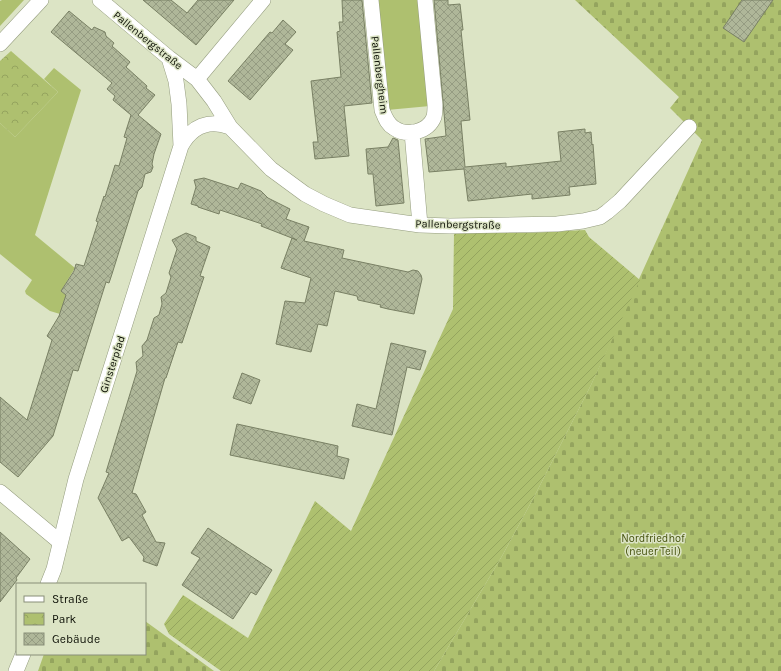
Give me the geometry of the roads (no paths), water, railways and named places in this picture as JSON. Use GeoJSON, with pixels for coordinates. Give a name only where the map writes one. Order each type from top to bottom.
{"type":"FeatureCollection","features":[{"type":"Feature","properties":{"kind":"street"},"geometry":{"type":"LineString","coordinates":[[0,44],[41,0]]}},
{"type":"Feature","properties":{"kind":"street","name":"Pallenbergstraße"},"geometry":{"type":"LineString","coordinates":[[100,0],[169,58],[197,79],[214,101],[230,127],[271,169],[305,194],[350,215],[420,225],[450,226],[557,224],[584,221],[600,217],[620,201],[689,128]]}},
{"type":"Feature","properties":{"kind":"street"},"geometry":{"type":"LineString","coordinates":[[197,79],[263,0]]}},
{"type":"Feature","properties":{"kind":"street","name":"Pallenbergheim"},"geometry":{"type":"LineString","coordinates":[[371,0],[382,110],[386,121],[393,128],[400,131],[412,132]]}},
{"type":"Feature","properties":{"kind":"street"},"geometry":{"type":"LineString","coordinates":[[420,225],[412,132],[422,130],[430,124],[434,116],[435,105],[425,0]]}},
{"type":"Feature","properties":{"kind":"street","name":"Ginsterpfad"},"geometry":{"type":"LineString","coordinates":[[169,58],[176,81],[182,146]]}},
{"type":"Feature","properties":{"kind":"street","name":"Ginsterpfad"},"geometry":{"type":"LineString","coordinates":[[48,583],[54,569],[76,479],[182,146],[191,132],[198,128],[213,123],[230,127]]}},
{"type":"Feature","properties":{"kind":"street"},"geometry":{"type":"LineString","coordinates":[[0,492],[60,542]]}},
{"type":"Feature","properties":{"kind":"street"},"geometry":{"type":"LineString","coordinates":[[16,671],[23,655]]}},
{"type":"Feature","properties":{"kind":"park label","name":"Nordfriedhof (neuer Teil)"},"geometry":{"type":"Point","coordinates":[653,544]}}]}
